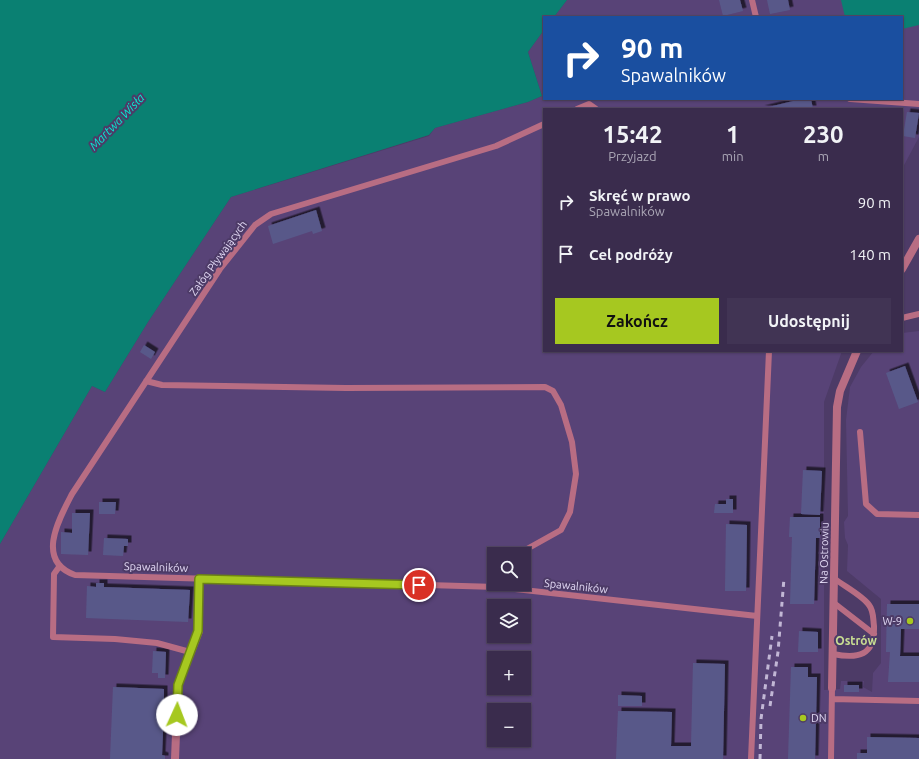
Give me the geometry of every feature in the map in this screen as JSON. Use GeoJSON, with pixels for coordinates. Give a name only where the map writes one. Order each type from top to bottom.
{"type":"FeatureCollection","features":[{"type":"Feature","properties":{"kind":"street"},"geometry":{"type":"LineString","coordinates":[[903,267],[919,239]]}},
{"type":"Feature","properties":{"kind":"street","name":"Na Ostrowiu"},"geometry":{"type":"LineString","coordinates":[[832,688],[837,407],[840,391],[857,352]]}},
{"type":"Feature","properties":{"kind":"street"},"geometry":{"type":"LineString","coordinates":[[175,759],[178,685],[198,631],[199,579]]}},
{"type":"Feature","properties":{"kind":"lane"},"geometry":{"type":"LineString","coordinates":[[752,0],[756,16]]}},
{"type":"Feature","properties":{"kind":"lane"},"geometry":{"type":"LineString","coordinates":[[864,100],[919,104]]}},
{"type":"Feature","properties":{"kind":"lane"},"geometry":{"type":"LineString","coordinates":[[579,108],[589,104],[595,108]]}},
{"type":"Feature","properties":{"kind":"lane","name":"Załóg Pływających"},"geometry":{"type":"LineString","coordinates":[[59,567],[54,557],[53,543],[57,523],[72,494],[220,269],[255,225],[271,214],[496,146],[543,124]]}},
{"type":"Feature","properties":{"kind":"lane"},"geometry":{"type":"LineString","coordinates":[[903,318],[919,314]]}},
{"type":"Feature","properties":{"kind":"lane"},"geometry":{"type":"LineString","coordinates":[[751,759],[769,352]]}},
{"type":"Feature","properties":{"kind":"lane"},"geometry":{"type":"LineString","coordinates":[[146,381],[162,385],[339,388],[545,387],[553,391],[561,405],[572,442],[576,474],[570,512],[561,530],[531,547]]}},
{"type":"Feature","properties":{"kind":"lane"},"geometry":{"type":"LineString","coordinates":[[860,432],[866,504],[878,514],[919,516]]}},
{"type":"Feature","properties":{"kind":"lane"},"geometry":{"type":"LineString","coordinates":[[59,567],[54,574],[53,637],[115,638],[157,643],[190,652]]}},
{"type":"Feature","properties":{"kind":"lane","name":"Spawalników"},"geometry":{"type":"LineString","coordinates":[[59,567],[74,575],[487,586]]}},
{"type":"Feature","properties":{"kind":"lane"},"geometry":{"type":"LineString","coordinates":[[833,654],[852,657],[866,652],[872,646],[874,634],[873,613],[869,605],[835,579]]}},
{"type":"Feature","properties":{"kind":"lane","name":"Spawalników"},"geometry":{"type":"LineString","coordinates":[[531,590],[757,616]]}},
{"type":"Feature","properties":{"kind":"lane"},"geometry":{"type":"LineString","coordinates":[[834,603],[874,634]]}},
{"type":"Feature","properties":{"kind":"lane","name":"Na Ostrowiu"},"geometry":{"type":"LineString","coordinates":[[831,759],[832,688]]}},
{"type":"Feature","properties":{"kind":"lane"},"geometry":{"type":"LineString","coordinates":[[832,698],[919,702]]}},
{"type":"Feature","properties":{"kind":"shaded area"},"geometry":{"type":"Polygon","coordinates":[[[567,0],[919,0],[919,137],[903,167],[903,108],[543,108],[543,352],[842,352],[824,402],[824,690],[840,689],[841,681],[864,681],[863,687],[872,692],[873,673],[881,663],[881,599],[847,571],[848,545],[845,538],[844,522],[848,516],[846,420],[850,387],[861,367],[873,352],[903,352],[903,333],[919,331],[919,759],[0,759],[0,544],[92,386],[105,392],[148,322],[231,197],[429,136],[435,128],[528,102],[542,96],[528,52],[543,31],[543,100],[903,100],[903,16],[555,16],[567,0]]]}},
{"type":"Feature","properties":{"kind":"water","name":"Martwa Wisła"},"geometry":{"type":"Polygon","coordinates":[[[0,0],[567,0],[555,16],[543,16],[543,31],[528,52],[542,96],[528,102],[435,128],[429,135],[231,197],[148,322],[105,392],[92,386],[0,544],[0,0]]]}},
{"type":"Feature","properties":{"kind":"water"},"geometry":{"type":"Polygon","coordinates":[[[841,0],[919,0],[919,25],[903,29],[903,16],[845,16],[841,0]]]}},
{"type":"Feature","properties":{"kind":"building"},"geometry":{"type":"Polygon","coordinates":[[[719,0],[740,0],[743,11],[723,16],[719,0]]]}},
{"type":"Feature","properties":{"kind":"building"},"geometry":{"type":"Polygon","coordinates":[[[767,0],[788,0],[790,10],[770,14],[767,0]]]}},
{"type":"Feature","properties":{"kind":"building"},"geometry":{"type":"Polygon","coordinates":[[[797,100],[811,100],[813,108],[765,108],[797,100]]]}},
{"type":"Feature","properties":{"kind":"building"},"geometry":{"type":"Polygon","coordinates":[[[907,112],[919,113],[915,138],[903,136],[907,112]]]}},
{"type":"Feature","properties":{"kind":"building"},"geometry":{"type":"Polygon","coordinates":[[[316,210],[322,231],[313,234],[312,231],[273,244],[268,226],[316,210]]]}},
{"type":"Feature","properties":{"kind":"building"},"geometry":{"type":"Polygon","coordinates":[[[144,345],[155,352],[151,359],[140,352],[144,345]]]}},
{"type":"Feature","properties":{"kind":"building"},"geometry":{"type":"Polygon","coordinates":[[[905,366],[918,402],[899,409],[886,373],[905,366]]]}},
{"type":"Feature","properties":{"kind":"building"},"geometry":{"type":"Polygon","coordinates":[[[803,470],[822,471],[820,515],[801,514],[803,470]]]}},
{"type":"Feature","properties":{"kind":"building"},"geometry":{"type":"Polygon","coordinates":[[[726,499],[733,499],[733,513],[714,513],[715,504],[726,504],[726,499]]]}},
{"type":"Feature","properties":{"kind":"building"},"geometry":{"type":"Polygon","coordinates":[[[99,502],[116,502],[115,514],[99,514],[99,502]]]}},
{"type":"Feature","properties":{"kind":"building"},"geometry":{"type":"Polygon","coordinates":[[[72,513],[90,513],[88,555],[61,554],[61,532],[72,533],[72,513]]]}},
{"type":"Feature","properties":{"kind":"building"},"geometry":{"type":"Polygon","coordinates":[[[790,517],[820,517],[820,538],[816,538],[814,604],[790,604],[792,537],[789,537],[790,517]]]}},
{"type":"Feature","properties":{"kind":"building"},"geometry":{"type":"Polygon","coordinates":[[[726,524],[747,525],[746,591],[725,591],[726,524]]]}},
{"type":"Feature","properties":{"kind":"building"},"geometry":{"type":"Polygon","coordinates":[[[104,538],[128,539],[128,546],[124,546],[123,556],[103,555],[104,538]]]}},
{"type":"Feature","properties":{"kind":"building"},"geometry":{"type":"Polygon","coordinates":[[[96,583],[104,583],[104,587],[190,590],[188,622],[86,618],[87,586],[96,587],[96,583]]]}},
{"type":"Feature","properties":{"kind":"building"},"geometry":{"type":"Polygon","coordinates":[[[887,604],[919,604],[919,629],[901,629],[900,656],[919,656],[919,682],[888,682],[890,652],[886,652],[887,604]]]}},
{"type":"Feature","properties":{"kind":"building"},"geometry":{"type":"Polygon","coordinates":[[[799,631],[818,632],[818,652],[798,652],[799,631]]]}},
{"type":"Feature","properties":{"kind":"building"},"geometry":{"type":"Polygon","coordinates":[[[153,651],[166,652],[165,678],[158,678],[158,673],[152,673],[153,651]]]}},
{"type":"Feature","properties":{"kind":"building"},"geometry":{"type":"Polygon","coordinates":[[[693,663],[725,664],[723,759],[616,759],[618,711],[672,712],[671,746],[691,746],[693,663]]]}},
{"type":"Feature","properties":{"kind":"building","name":"DN"},"geometry":{"type":"Polygon","coordinates":[[[791,667],[808,667],[808,677],[817,677],[815,759],[788,759],[791,667]]]}},
{"type":"Feature","properties":{"kind":"building"},"geometry":{"type":"Polygon","coordinates":[[[844,685],[859,685],[859,692],[844,692],[844,685]]]}},
{"type":"Feature","properties":{"kind":"building"},"geometry":{"type":"Polygon","coordinates":[[[113,687],[164,689],[164,703],[167,703],[166,710],[164,710],[162,755],[165,756],[165,759],[110,759],[113,687]]]}},
{"type":"Feature","properties":{"kind":"building"},"geometry":{"type":"Polygon","coordinates":[[[618,695],[642,696],[642,706],[618,706],[618,695]]]}},
{"type":"Feature","properties":{"kind":"building"},"geometry":{"type":"Polygon","coordinates":[[[867,737],[919,738],[919,759],[857,759],[857,753],[867,753],[867,737]]]}},
{"type":"Feature","properties":{"kind":"railway"},"geometry":{"type":"LineString","coordinates":[[770,706],[778,652],[784,578]]}},
{"type":"Feature","properties":{"kind":"railway"},"geometry":{"type":"LineString","coordinates":[[760,759],[761,719],[772,636]]}},
{"type":"Feature","properties":{"kind":"place","name":"W-9"},"geometry":{"type":"Point","coordinates":[910,621]}},
{"type":"Feature","properties":{"kind":"place","name":"DN"},"geometry":{"type":"Point","coordinates":[803,718]}},
{"type":"Feature","properties":{"kind":"district","name":"Ostrów"},"geometry":{"type":"Point","coordinates":[856,641]}},
{"type":"Feature","properties":{"kind":"route"},"geometry":{"type":"LineString","coordinates":[[177,715],[178,685],[198,631],[199,579],[419,585]]}}]}
